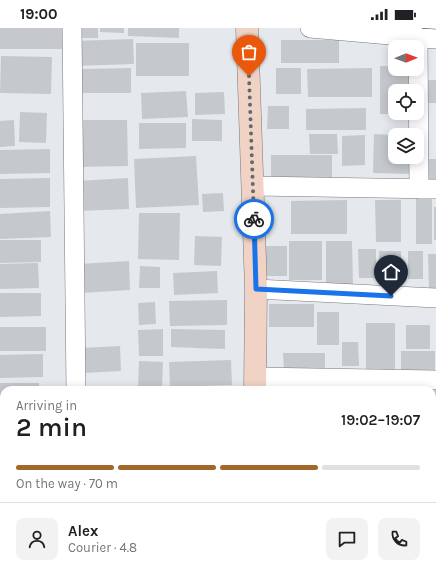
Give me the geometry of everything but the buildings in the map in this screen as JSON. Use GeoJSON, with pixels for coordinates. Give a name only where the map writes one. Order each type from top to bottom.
{"type":"FeatureCollection","features":[{"type":"Feature","properties":{"kind":"street"},"geometry":{"type":"LineString","coordinates":[[72,28],[76,386]]}},
{"type":"Feature","properties":{"kind":"street"},"geometry":{"type":"LineString","coordinates":[[247,28],[256,289],[255,383],[436,380]]}},
{"type":"Feature","properties":{"kind":"street"},"geometry":{"type":"LineString","coordinates":[[252,186],[428,189],[427,38],[310,28]]}},
{"type":"Feature","properties":{"kind":"street"},"geometry":{"type":"LineString","coordinates":[[256,289],[436,298]]}},
{"type":"Feature","properties":{"kind":"way so far"},"geometry":{"type":"LineString","coordinates":[[249,76],[254,219]]}},
{"type":"Feature","properties":{"kind":"route"},"geometry":{"type":"LineString","coordinates":[[254,219],[256,289],[391,296]]}}]}
